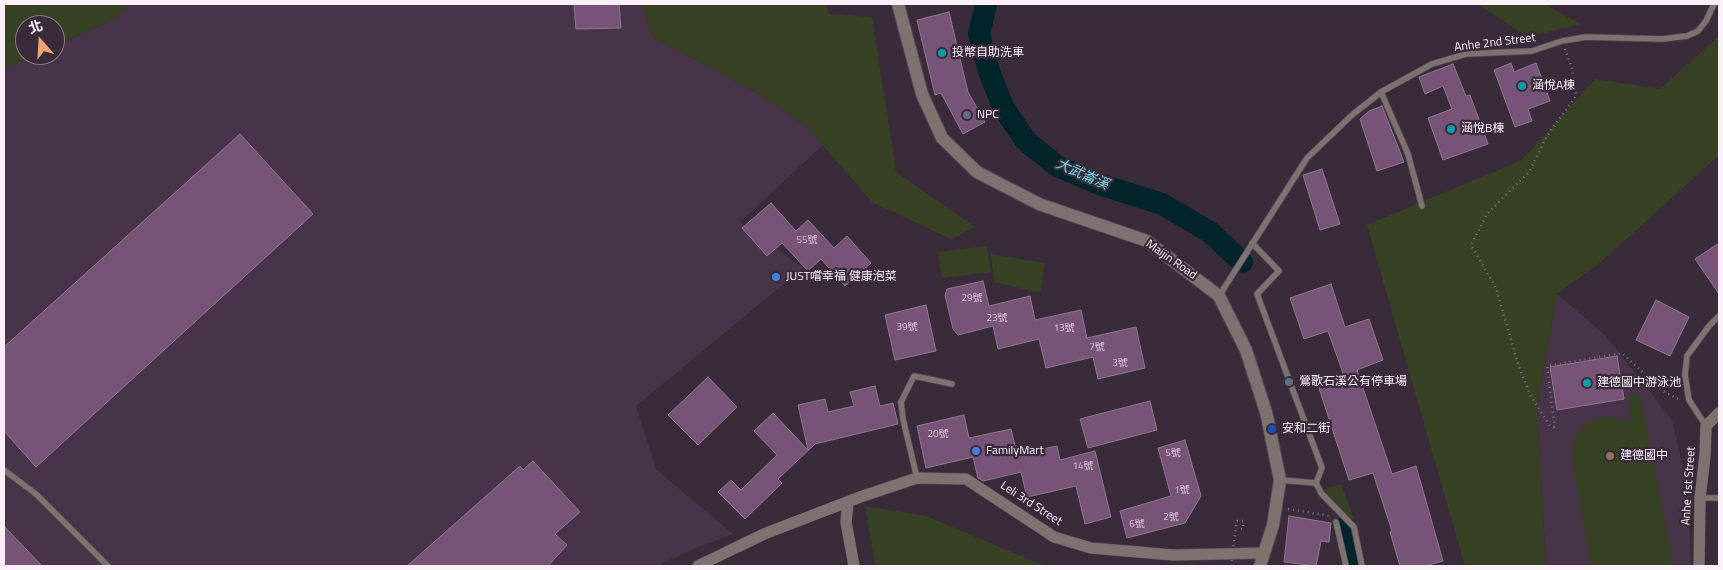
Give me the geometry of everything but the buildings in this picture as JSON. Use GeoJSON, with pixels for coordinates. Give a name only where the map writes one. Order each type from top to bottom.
{"type":"FeatureCollection","features":[{"type":"Feature","properties":{"kind":"street","name":"Maijin Road"},"geometry":{"type":"LineString","coordinates":[[898,4],[922,94],[942,138],[977,172],[1039,204],[1147,241],[1222,290],[1230,316],[1249,359],[1266,412],[1280,480],[1278,504],[1260,566]]}},
{"type":"Feature","properties":{"kind":"street"},"geometry":{"type":"LineString","coordinates":[[1706,426],[1719,413]]}},
{"type":"Feature","properties":{"kind":"street","name":"Anhe 1st Street"},"geometry":{"type":"LineString","coordinates":[[1699,566],[1700,498],[1706,426]]}},
{"type":"Feature","properties":{"kind":"street","name":"Leli 3rd Street"},"geometry":{"type":"LineString","coordinates":[[698,566],[764,534],[917,478],[966,479],[1054,537],[1091,548],[1174,555],[1264,552]]}},
{"type":"Feature","properties":{"kind":"street"},"geometry":{"type":"LineString","coordinates":[[848,502],[846,522],[850,557],[854,566]]}},
{"type":"Feature","properties":{"kind":"lane","name":"Anhe 2nd Street"},"geometry":{"type":"LineString","coordinates":[[1222,290],[1307,158],[1352,115],[1381,92],[1432,64],[1466,54],[1532,51],[1562,41],[1586,37],[1662,38],[1688,36],[1698,31],[1706,21],[1714,4]]}},
{"type":"Feature","properties":{"kind":"lane"},"geometry":{"type":"LineString","coordinates":[[1381,92],[1408,154],[1422,206]]}},
{"type":"Feature","properties":{"kind":"lane"},"geometry":{"type":"LineString","coordinates":[[1252,243],[1279,271],[1257,294],[1322,468],[1316,483],[1321,493],[1354,527],[1362,566]]}},
{"type":"Feature","properties":{"kind":"lane"},"geometry":{"type":"LineString","coordinates":[[1706,426],[1689,400],[1685,375],[1687,356],[1709,326],[1719,316]]}},
{"type":"Feature","properties":{"kind":"lane"},"geometry":{"type":"LineString","coordinates":[[917,478],[903,419],[901,402],[914,376],[952,384]]}},
{"type":"Feature","properties":{"kind":"lane"},"geometry":{"type":"LineString","coordinates":[[4,470],[36,494],[108,566]]}},
{"type":"Feature","properties":{"kind":"lane"},"geometry":{"type":"LineString","coordinates":[[1280,480],[1316,483]]}},
{"type":"Feature","properties":{"kind":"lane"},"geometry":{"type":"LineString","coordinates":[[1700,498],[1719,498]]}},
{"type":"Feature","properties":{"kind":"lane"},"geometry":{"type":"LineString","coordinates":[[1336,522],[1346,566]]}},
{"type":"Feature","properties":{"kind":"path"},"geometry":{"type":"LineString","coordinates":[[1562,41],[1572,68],[1576,96],[1547,136],[1529,172],[1487,214],[1471,245],[1496,288],[1518,364],[1530,395],[1550,426],[1554,427],[1554,421],[1546,366],[1622,353],[1663,391],[1694,407]]}},
{"type":"Feature","properties":{"kind":"path"},"geometry":{"type":"LineString","coordinates":[[1288,509],[1332,516],[1336,522]]}},
{"type":"Feature","properties":{"kind":"path"},"geometry":{"type":"LineString","coordinates":[[1231,566],[1237,521],[1243,521],[1242,529],[1237,529]]}},
{"type":"Feature","properties":{"kind":"shaded area"},"geometry":{"type":"Polygon","coordinates":[[[128,4],[642,4],[653,37],[756,92],[807,127],[823,145],[740,222],[803,268],[636,406],[656,469],[733,534],[693,549],[657,566],[4,566],[4,69],[15,64],[65,65],[65,42],[115,19],[128,4]]]}},
{"type":"Feature","properties":{"kind":"shaded area","name":"建德國中"},"geometry":{"type":"Polygon","coordinates":[[[1557,294],[1606,336],[1672,420],[1688,491],[1691,566],[1546,566],[1537,407],[1557,294]]]}},
{"type":"Feature","properties":{"kind":"green space"},"geometry":{"type":"Polygon","coordinates":[[[4,4],[128,4],[115,19],[65,42],[65,15],[15,15],[15,64],[4,69],[4,4]]]}},
{"type":"Feature","properties":{"kind":"green space"},"geometry":{"type":"Polygon","coordinates":[[[642,4],[826,4],[829,14],[872,17],[896,172],[975,227],[951,239],[872,202],[807,127],[756,92],[653,37],[642,4]]]}},
{"type":"Feature","properties":{"kind":"green space"},"geometry":{"type":"Polygon","coordinates":[[[1478,4],[1544,4],[1580,24],[1528,37],[1478,4]]]}},
{"type":"Feature","properties":{"kind":"green space"},"geometry":{"type":"Polygon","coordinates":[[[1719,36],[1719,155],[1601,262],[1557,294],[1537,407],[1546,566],[1465,566],[1367,225],[1522,160],[1595,79],[1660,89],[1719,36]]]}},
{"type":"Feature","properties":{"kind":"green space"},"geometry":{"type":"Polygon","coordinates":[[[987,246],[991,272],[942,278],[938,252],[987,246]]]}},
{"type":"Feature","properties":{"kind":"green space"},"geometry":{"type":"Polygon","coordinates":[[[991,254],[1044,263],[1041,293],[994,282],[991,254]]]}},
{"type":"Feature","properties":{"kind":"green space"},"geometry":{"type":"Polygon","coordinates":[[[1640,394],[1674,566],[1591,566],[1571,455],[1575,436],[1586,424],[1603,416],[1632,422],[1628,395],[1640,394]]]}},
{"type":"Feature","properties":{"kind":"green space"},"geometry":{"type":"Polygon","coordinates":[[[1341,484],[1354,519],[1348,520],[1322,490],[1341,484]]]}},
{"type":"Feature","properties":{"kind":"green space"},"geometry":{"type":"Polygon","coordinates":[[[865,506],[926,516],[1035,562],[1051,566],[875,566],[865,506]]]}},
{"type":"Feature","properties":{"kind":"waterway","name":"大武崙溪"},"geometry":{"type":"LineString","coordinates":[[986,4],[979,34],[989,71],[1003,107],[1026,141],[1057,166],[1099,184],[1162,204],[1210,232],[1242,262]]}},
{"type":"Feature","properties":{"kind":"waterway","name":"大武崙溪"},"geometry":{"type":"LineString","coordinates":[[1345,528],[1354,566]]}},
{"type":"Feature","properties":{"kind":"place","name":"投幣自助洗車"},"geometry":{"type":"Point","coordinates":[942,53]}},
{"type":"Feature","properties":{"kind":"place","name":"涵悅A棟"},"geometry":{"type":"Point","coordinates":[1522,86]}},
{"type":"Feature","properties":{"kind":"place","name":"NPC"},"geometry":{"type":"Point","coordinates":[967,115]}},
{"type":"Feature","properties":{"kind":"place","name":"涵悅B棟"},"geometry":{"type":"Point","coordinates":[1451,129]}},
{"type":"Feature","properties":{"kind":"place","name":"JUST嚐幸福 健康泡菜"},"geometry":{"type":"Point","coordinates":[776,277]}},
{"type":"Feature","properties":{"kind":"place","name":"鶯歌石溪公有停車場"},"geometry":{"type":"Point","coordinates":[1289,382]}},
{"type":"Feature","properties":{"kind":"place","name":"建德國中游泳池"},"geometry":{"type":"Point","coordinates":[1587,383]}},
{"type":"Feature","properties":{"kind":"place","name":"安和二街"},"geometry":{"type":"Point","coordinates":[1272,429]}},
{"type":"Feature","properties":{"kind":"place","name":"FamilyMart"},"geometry":{"type":"Point","coordinates":[976,451]}},
{"type":"Feature","properties":{"kind":"place","name":"建德國中"},"geometry":{"type":"Point","coordinates":[1610,456]}}]}
